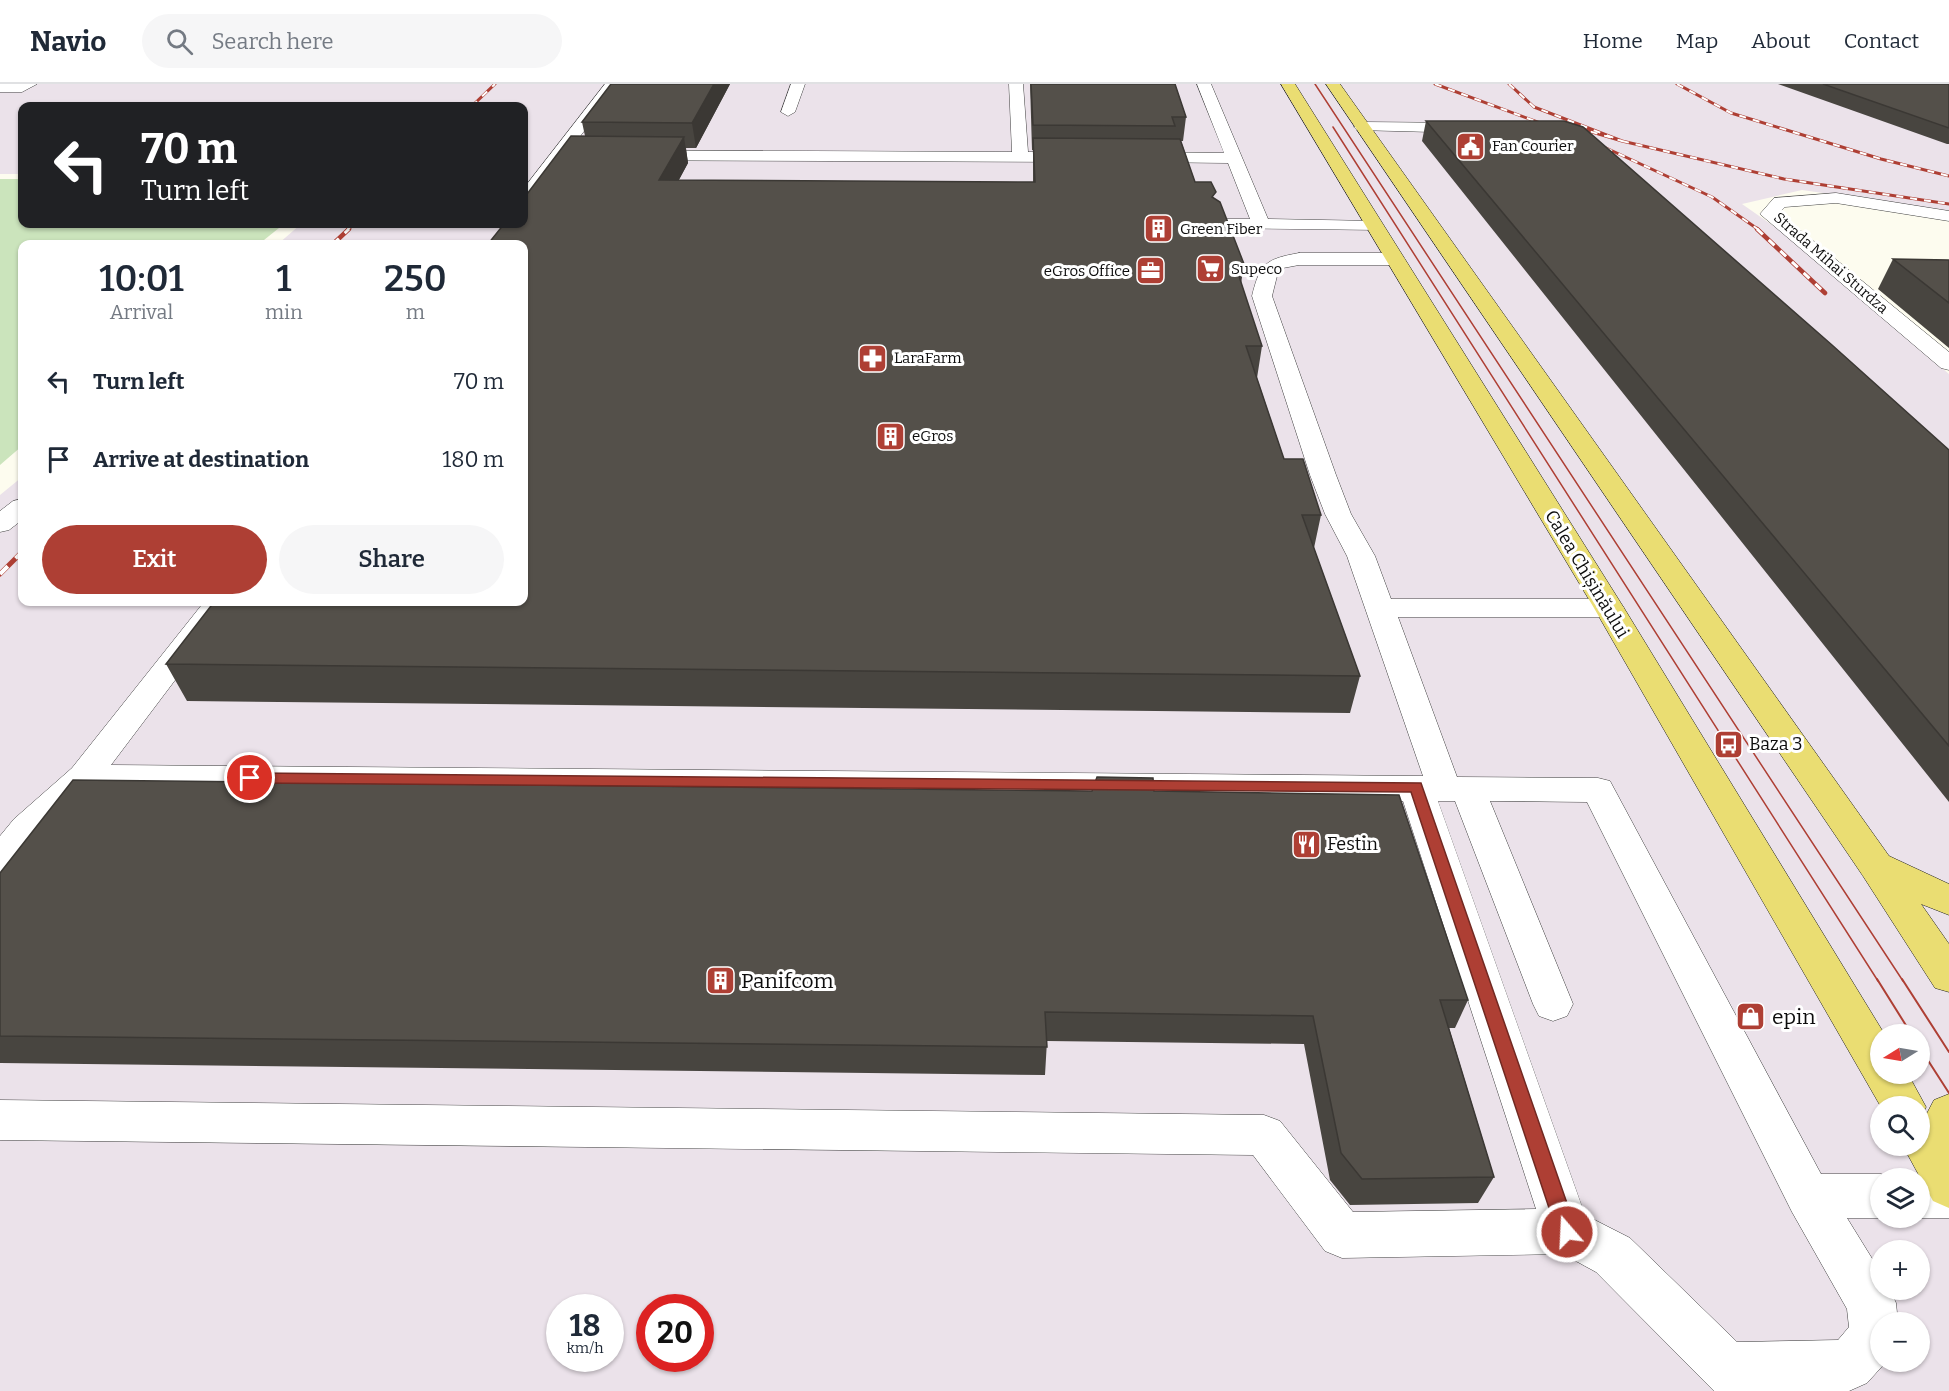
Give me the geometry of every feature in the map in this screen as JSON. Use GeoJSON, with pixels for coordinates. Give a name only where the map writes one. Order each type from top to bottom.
{"type":"FeatureCollection","features":[{"type":"Feature","properties":{"kind":"main road","name":"Calea Chișinăului"},"geometry":{"type":"LineString","coordinates":[[1288,84],[1609,608],[1870,1048]]}},
{"type":"Feature","properties":{"kind":"main road"},"geometry":{"type":"LineString","coordinates":[[1333,84],[1876,866],[1949,976]]}},
{"type":"Feature","properties":{"kind":"main road"},"geometry":{"type":"LineString","coordinates":[[1876,866],[1949,900]]}},
{"type":"Feature","properties":{"kind":"main road"},"geometry":{"type":"LineString","coordinates":[[1935,1176],[1941,1131],[1949,1114]]}},
{"type":"Feature","properties":{"kind":"lane"},"geometry":{"type":"LineString","coordinates":[[0,88],[22,88],[30,84]]}},
{"type":"Feature","properties":{"kind":"lane"},"geometry":{"type":"LineString","coordinates":[[528,194],[612,84]]}},
{"type":"Feature","properties":{"kind":"lane"},"geometry":{"type":"LineString","coordinates":[[788,112],[798,84]]}},
{"type":"Feature","properties":{"kind":"lane"},"geometry":{"type":"LineString","coordinates":[[1016,84],[1020,157]]}},
{"type":"Feature","properties":{"kind":"lane"},"geometry":{"type":"LineString","coordinates":[[1204,84],[1261,224]]}},
{"type":"Feature","properties":{"kind":"lane"},"geometry":{"type":"LineString","coordinates":[[1362,128],[1494,128]]}},
{"type":"Feature","properties":{"kind":"lane"},"geometry":{"type":"LineString","coordinates":[[557,155],[1091,157]]}},
{"type":"Feature","properties":{"kind":"lane"},"geometry":{"type":"LineString","coordinates":[[1127,157],[1235,158]]}},
{"type":"Feature","properties":{"kind":"lane","name":"Strada Mihai Sturdza"},"geometry":{"type":"LineString","coordinates":[[1949,216],[1836,198],[1780,202],[1769,214],[1949,363]]}},
{"type":"Feature","properties":{"kind":"lane"},"geometry":{"type":"LineString","coordinates":[[1220,224],[1375,226]]}},
{"type":"Feature","properties":{"kind":"lane"},"geometry":{"type":"LineString","coordinates":[[1395,259],[1299,259],[1277,263],[1267,275],[1262,296],[1330,495],[1361,556],[1442,787],[1567,1232]]}},
{"type":"Feature","properties":{"kind":"lane"},"geometry":{"type":"LineString","coordinates":[[0,524],[18,510]]}},
{"type":"Feature","properties":{"kind":"lane"},"geometry":{"type":"LineString","coordinates":[[0,862],[27,828],[84,777],[216,606]]}},
{"type":"Feature","properties":{"kind":"lane"},"geometry":{"type":"LineString","coordinates":[[1379,608],[1609,608]]}},
{"type":"Feature","properties":{"kind":"lane"},"geometry":{"type":"LineString","coordinates":[[0,1120],[1264,1135],[1342,1235],[1567,1232],[1613,1255],[1739,1379],[1849,1365],[1875,1336],[1871,1303],[1808,1196],[1598,790],[84,777]]}},
{"type":"Feature","properties":{"kind":"lane"},"geometry":{"type":"LineString","coordinates":[[1442,787],[1552,1004]]}},
{"type":"Feature","properties":{"kind":"lane"},"geometry":{"type":"LineString","coordinates":[[1808,1196],[1870,1196]]}},
{"type":"Feature","properties":{"kind":"shaded area"},"geometry":{"type":"Polygon","coordinates":[[[0,84],[1949,84],[1949,211],[1802,190],[1742,204],[1785,234],[1949,374],[1949,1391],[0,1391],[0,495],[18,480],[18,606],[528,606],[528,240],[283,240],[296,228],[528,228],[528,102],[18,102],[18,174],[0,174],[0,84]]]}},
{"type":"Feature","properties":{"kind":"green space"},"geometry":{"type":"Polygon","coordinates":[[[0,179],[18,179],[18,228],[279,228],[264,240],[18,240],[18,449],[0,465],[0,179]]]}},
{"type":"Feature","properties":{"kind":"building"},"geometry":{"type":"Polygon","coordinates":[[[611,84],[714,84],[692,123],[582,122],[611,84]]]}},
{"type":"Feature","properties":{"kind":"building"},"geometry":{"type":"Polygon","coordinates":[[[1031,84],[1175,84],[1186,117],[1172,117],[1175,126],[1033,125],[1031,84]]]}},
{"type":"Feature","properties":{"kind":"building"},"geometry":{"type":"Polygon","coordinates":[[[1823,84],[1949,84],[1949,128],[1823,84]]]}},
{"type":"Feature","properties":{"kind":"building"},"geometry":{"type":"Polygon","coordinates":[[[1426,121],[1564,121],[1583,127],[1949,450],[1949,746],[1426,121]]]}},
{"type":"Feature","properties":{"kind":"building","name":"eGros"},"geometry":{"type":"Polygon","coordinates":[[[571,136],[684,137],[659,180],[1035,182],[1033,138],[1180,139],[1195,182],[1211,182],[1216,192],[1212,197],[1220,202],[1244,264],[1235,264],[1262,346],[1246,346],[1284,459],[1303,459],[1321,515],[1302,515],[1360,676],[166,664],[211,606],[528,606],[528,240],[491,240],[501,228],[528,228],[528,193],[571,136]]]}},
{"type":"Feature","properties":{"kind":"building"},"geometry":{"type":"Polygon","coordinates":[[[1893,259],[1949,260],[1949,303],[1893,259]]]}},
{"type":"Feature","properties":{"kind":"building","name":"Panifcom"},"geometry":{"type":"Polygon","coordinates":[[[1097,777],[1153,778],[1154,791],[1399,795],[1468,1000],[1440,1000],[1494,1177],[1362,1179],[1341,1153],[1313,1016],[1045,1012],[1047,1047],[0,1036],[0,873],[73,780],[1092,791],[1097,777]]]}},
{"type":"Feature","properties":{"kind":"tram line"},"geometry":{"type":"LineString","coordinates":[[1315,84],[1903,981]]}},
{"type":"Feature","properties":{"kind":"tram line"},"geometry":{"type":"LineString","coordinates":[[1333,127],[1878,981]]}},
{"type":"Feature","properties":{"kind":"tram line"},"geometry":{"type":"LineString","coordinates":[[1877,979],[1905,1024]]}},
{"type":"Feature","properties":{"kind":"tram line"},"geometry":{"type":"LineString","coordinates":[[1902,979],[1949,1052]]}},
{"type":"Feature","properties":{"kind":"tram line"},"geometry":{"type":"LineString","coordinates":[[1930,1064],[1949,1093]]}},
{"type":"Feature","properties":{"kind":"railway"},"geometry":{"type":"LineString","coordinates":[[476,102],[495,84]]}},
{"type":"Feature","properties":{"kind":"railway"},"geometry":{"type":"LineString","coordinates":[[1435,84],[1551,127]]}},
{"type":"Feature","properties":{"kind":"railway"},"geometry":{"type":"LineString","coordinates":[[1509,84],[1534,107],[1622,141]]}},
{"type":"Feature","properties":{"kind":"railway"},"geometry":{"type":"LineString","coordinates":[[1677,84],[1731,113],[1881,159],[1949,176]]}},
{"type":"Feature","properties":{"kind":"railway"},"geometry":{"type":"LineString","coordinates":[[1572,126],[1622,141]]}},
{"type":"Feature","properties":{"kind":"railway"},"geometry":{"type":"LineString","coordinates":[[1622,141],[1784,179],[1949,204]]}},
{"type":"Feature","properties":{"kind":"railway"},"geometry":{"type":"LineString","coordinates":[[1593,142],[1712,197],[1759,230]]}},
{"type":"Feature","properties":{"kind":"railway"},"geometry":{"type":"LineString","coordinates":[[337,240],[349,229]]}},
{"type":"Feature","properties":{"kind":"railway"},"geometry":{"type":"LineString","coordinates":[[1757,229],[1825,293]]}},
{"type":"Feature","properties":{"kind":"railway"},"geometry":{"type":"LineString","coordinates":[[0,574],[18,556]]}},
{"type":"Feature","properties":{"kind":"place","name":"Fan Courier"},"geometry":{"type":"Point","coordinates":[1471,146]}},
{"type":"Feature","properties":{"kind":"place","name":"Green Fiber"},"geometry":{"type":"Point","coordinates":[1159,229]}},
{"type":"Feature","properties":{"kind":"place","name":"Supeco"},"geometry":{"type":"Point","coordinates":[1210,269]}},
{"type":"Feature","properties":{"kind":"place","name":"eGros Office"},"geometry":{"type":"Point","coordinates":[1151,271]}},
{"type":"Feature","properties":{"kind":"place","name":"LaraFarm"},"geometry":{"type":"Point","coordinates":[873,358]}},
{"type":"Feature","properties":{"kind":"place","name":"eGros"},"geometry":{"type":"Point","coordinates":[891,436]}},
{"type":"Feature","properties":{"kind":"place","name":"Baza 3"},"geometry":{"type":"Point","coordinates":[1728,744]}},
{"type":"Feature","properties":{"kind":"place","name":"Festin"},"geometry":{"type":"Point","coordinates":[1306,844]}},
{"type":"Feature","properties":{"kind":"place","name":"Panifcom"},"geometry":{"type":"Point","coordinates":[720,981]}},
{"type":"Feature","properties":{"kind":"place","name":"epin"},"geometry":{"type":"Point","coordinates":[1751,1017]}},
{"type":"Feature","properties":{"kind":"route"},"geometry":{"type":"LineString","coordinates":[[250,778],[1416,787],[1567,1232]]}}]}
